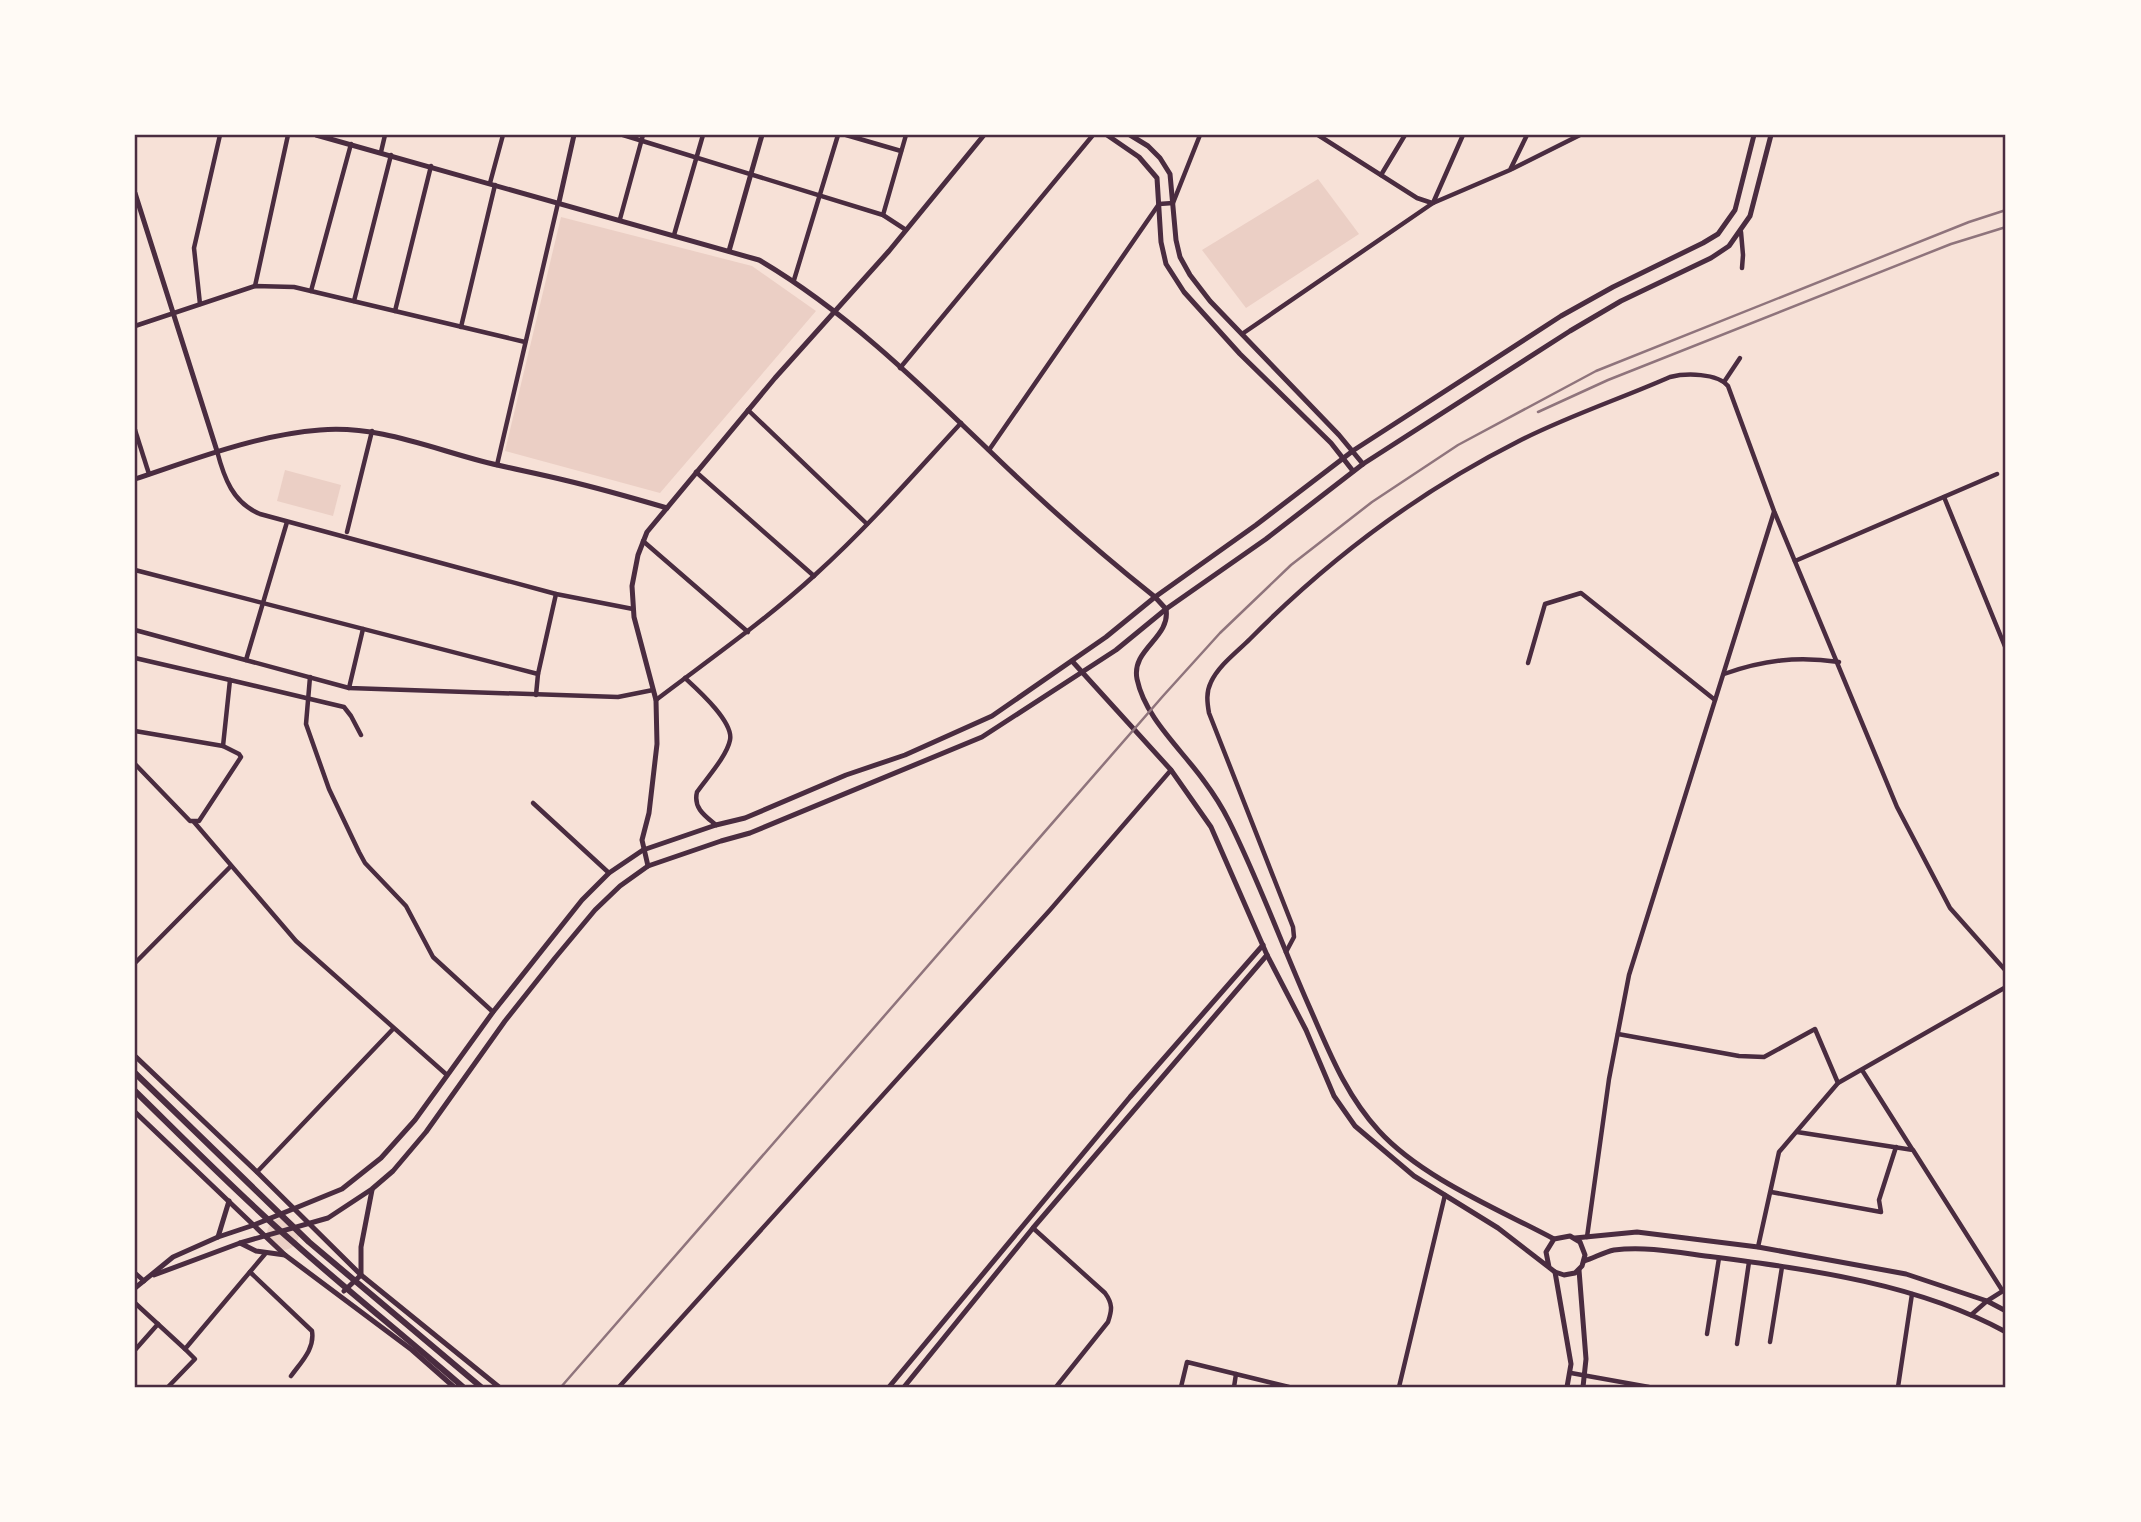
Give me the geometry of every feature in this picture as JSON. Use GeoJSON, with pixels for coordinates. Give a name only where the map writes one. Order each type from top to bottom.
{"type":"FeatureCollection","features":[{"type":"Feature","properties":{"kind":"main road"},"geometry":{"type":"LineString","coordinates":[[135,1073],[309,1242],[481,1387]]}},
{"type":"Feature","properties":{"kind":"main road"},"geometry":{"type":"LineString","coordinates":[[135,1091],[254,1208],[463,1387]]}},
{"type":"Feature","properties":{"kind":"street"},"geometry":{"type":"LineString","coordinates":[[200,304],[194,248],[220,135]]}},
{"type":"Feature","properties":{"kind":"street"},"geometry":{"type":"LineString","coordinates":[[255,286],[288,135]]}},
{"type":"Feature","properties":{"kind":"street"},"geometry":{"type":"LineString","coordinates":[[316,135],[759,260],[835,311],[961,423],[1077,532],[1155,597],[1166,610],[1166,625],[1143,653],[1138,665],[1136,673],[1141,694],[1167,737],[1203,779],[1228,821],[1345,1086],[1379,1131],[1406,1154],[1450,1184],[1554,1239],[1637,1232],[1758,1247],[1906,1274],[1987,1301],[2006,1311]]}},
{"type":"Feature","properties":{"kind":"street"},"geometry":{"type":"LineString","coordinates":[[311,291],[348,143],[347,135]]}},
{"type":"Feature","properties":{"kind":"street"},"geometry":{"type":"LineString","coordinates":[[381,152],[385,135]]}},
{"type":"Feature","properties":{"kind":"street"},"geometry":{"type":"LineString","coordinates":[[461,327],[503,135]]}},
{"type":"Feature","properties":{"kind":"street"},"geometry":{"type":"LineString","coordinates":[[497,465],[574,135]]}},
{"type":"Feature","properties":{"kind":"street"},"geometry":{"type":"LineString","coordinates":[[623,135],[642,138],[750,176],[883,215],[906,230]]}},
{"type":"Feature","properties":{"kind":"street"},"geometry":{"type":"LineString","coordinates":[[674,235],[703,135]]}},
{"type":"Feature","properties":{"kind":"street"},"geometry":{"type":"LineString","coordinates":[[729,251],[762,135]]}},
{"type":"Feature","properties":{"kind":"street"},"geometry":{"type":"LineString","coordinates":[[794,281],[838,135]]}},
{"type":"Feature","properties":{"kind":"street"},"geometry":{"type":"LineString","coordinates":[[846,135],[901,151]]}},
{"type":"Feature","properties":{"kind":"street"},"geometry":{"type":"LineString","coordinates":[[883,215],[906,135]]}},
{"type":"Feature","properties":{"kind":"street"},"geometry":{"type":"LineString","coordinates":[[648,866],[642,840],[649,813],[657,744],[656,700],[634,609],[632,586],[647,532],[984,135]]}},
{"type":"Feature","properties":{"kind":"street"},"geometry":{"type":"LineString","coordinates":[[900,368],[1093,135]]}},
{"type":"Feature","properties":{"kind":"street"},"geometry":{"type":"LineString","coordinates":[[1107,135],[1139,157],[1157,178],[1161,243],[1166,264],[1184,292],[1204,316],[1331,443],[1353,471]]}},
{"type":"Feature","properties":{"kind":"street"},"geometry":{"type":"LineString","coordinates":[[1130,135],[1148,146],[1166,166],[1171,181],[1176,240],[1180,257],[1189,275],[1210,301],[1353,450],[1363,464]]}},
{"type":"Feature","properties":{"kind":"street"},"geometry":{"type":"LineString","coordinates":[[1173,204],[1200,135]]}},
{"type":"Feature","properties":{"kind":"street"},"geometry":{"type":"LineString","coordinates":[[1318,135],[1417,198],[1433,203]]}},
{"type":"Feature","properties":{"kind":"street"},"geometry":{"type":"LineString","coordinates":[[1381,175],[1405,135]]}},
{"type":"Feature","properties":{"kind":"street"},"geometry":{"type":"LineString","coordinates":[[1433,203],[1463,135]]}},
{"type":"Feature","properties":{"kind":"street"},"geometry":{"type":"LineString","coordinates":[[1510,170],[1527,135]]}},
{"type":"Feature","properties":{"kind":"street"},"geometry":{"type":"LineString","coordinates":[[1241,334],[1433,203],[1510,170],[1580,135]]}},
{"type":"Feature","properties":{"kind":"street"},"geometry":{"type":"LineString","coordinates":[[135,1288],[173,1257],[342,1189],[381,1158],[415,1120],[446,1075],[582,900],[609,873],[643,850],[745,818],[846,775],[905,755],[992,716],[1072,661],[1353,450],[1561,316],[1718,233],[1735,210],[1754,135]]}},
{"type":"Feature","properties":{"kind":"street"},"geometry":{"type":"LineString","coordinates":[[150,1276],[240,1243],[328,1218],[372,1189],[393,1171],[426,1132],[505,1021],[594,911],[620,886],[648,866],[750,834],[982,737],[1116,650],[1363,464],[1570,331],[1621,301],[1711,258],[1729,246],[1750,216],[1771,135]]}},
{"type":"Feature","properties":{"kind":"street"},"geometry":{"type":"LineString","coordinates":[[620,219],[642,138]]}},
{"type":"Feature","properties":{"kind":"street"},"geometry":{"type":"LineString","coordinates":[[354,301],[391,155]]}},
{"type":"Feature","properties":{"kind":"street"},"geometry":{"type":"LineString","coordinates":[[395,311],[431,166]]}},
{"type":"Feature","properties":{"kind":"street"},"geometry":{"type":"LineString","coordinates":[[135,193],[223,473],[236,497],[249,509],[287,522],[556,594],[634,609]]}},
{"type":"Feature","properties":{"kind":"street"},"geometry":{"type":"LineString","coordinates":[[1159,204],[1173,204]]}},
{"type":"Feature","properties":{"kind":"street"},"geometry":{"type":"LineString","coordinates":[[989,450],[1159,204]]}},
{"type":"Feature","properties":{"kind":"street"},"geometry":{"type":"LineString","coordinates":[[1741,232],[1744,255],[1742,268]]}},
{"type":"Feature","properties":{"kind":"street"},"geometry":{"type":"LineString","coordinates":[[135,326],[255,286],[294,287],[524,342]]}},
{"type":"Feature","properties":{"kind":"street"},"geometry":{"type":"LineString","coordinates":[[1724,382],[1740,358]]}},
{"type":"Feature","properties":{"kind":"street"},"geometry":{"type":"LineString","coordinates":[[1286,952],[1294,937],[1293,928],[1209,713],[1207,692],[1213,677],[1265,624],[1345,554],[1428,494],[1483,460],[1549,426],[1670,377],[1684,375],[1719,379],[1731,394],[1774,511],[1897,807],[1950,908],[2006,971]]}},
{"type":"Feature","properties":{"kind":"street"},"geometry":{"type":"LineString","coordinates":[[748,410],[867,524]]}},
{"type":"Feature","properties":{"kind":"street"},"geometry":{"type":"LineString","coordinates":[[656,700],[748,632],[814,576],[867,524],[961,423]]}},
{"type":"Feature","properties":{"kind":"street"},"geometry":{"type":"LineString","coordinates":[[135,430],[149,474]]}},
{"type":"Feature","properties":{"kind":"street"},"geometry":{"type":"LineString","coordinates":[[135,479],[255,440],[319,430],[372,431],[667,508]]}},
{"type":"Feature","properties":{"kind":"street"},"geometry":{"type":"LineString","coordinates":[[347,532],[372,431]]}},
{"type":"Feature","properties":{"kind":"street"},"geometry":{"type":"LineString","coordinates":[[696,472],[814,576]]}},
{"type":"Feature","properties":{"kind":"street"},"geometry":{"type":"LineString","coordinates":[[1795,561],[1997,474]]}},
{"type":"Feature","properties":{"kind":"street"},"geometry":{"type":"LineString","coordinates":[[1944,497],[2006,649]]}},
{"type":"Feature","properties":{"kind":"street"},"geometry":{"type":"LineString","coordinates":[[1587,1237],[1629,975],[1774,511]]}},
{"type":"Feature","properties":{"kind":"street"},"geometry":{"type":"LineString","coordinates":[[246,660],[287,522]]}},
{"type":"Feature","properties":{"kind":"street"},"geometry":{"type":"LineString","coordinates":[[643,541],[748,632]]}},
{"type":"Feature","properties":{"kind":"street"},"geometry":{"type":"LineString","coordinates":[[135,570],[538,674]]}},
{"type":"Feature","properties":{"kind":"street"},"geometry":{"type":"LineString","coordinates":[[1528,663],[1545,604],[1581,593],[1715,700]]}},
{"type":"Feature","properties":{"kind":"street"},"geometry":{"type":"LineString","coordinates":[[536,695],[538,674],[556,594]]}},
{"type":"Feature","properties":{"kind":"street"},"geometry":{"type":"LineString","coordinates":[[349,688],[363,629]]}},
{"type":"Feature","properties":{"kind":"street"},"geometry":{"type":"LineString","coordinates":[[135,630],[349,688],[618,697],[653,690]]}},
{"type":"Feature","properties":{"kind":"street"},"geometry":{"type":"LineString","coordinates":[[135,658],[344,707],[360,735]]}},
{"type":"Feature","properties":{"kind":"street"},"geometry":{"type":"LineString","coordinates":[[1723,674],[1757,663],[1795,659],[1839,662]]}},
{"type":"Feature","properties":{"kind":"street"},"geometry":{"type":"LineString","coordinates":[[1072,661],[1171,770],[1211,827],[1267,955],[1306,1030],[1334,1096],[1355,1126],[1414,1176],[1499,1228],[1552,1270],[1570,1275],[1579,1270],[1584,1261],[1584,1248],[1575,1238]]}},
{"type":"Feature","properties":{"kind":"street"},"geometry":{"type":"LineString","coordinates":[[310,677],[306,723],[329,789],[365,863],[407,906],[433,957],[494,1012]]}},
{"type":"Feature","properties":{"kind":"street"},"geometry":{"type":"LineString","coordinates":[[685,678],[723,718],[730,734],[727,748],[696,793],[695,799],[700,812],[716,825]]}},
{"type":"Feature","properties":{"kind":"street"},"geometry":{"type":"LineString","coordinates":[[223,746],[230,680]]}},
{"type":"Feature","properties":{"kind":"street"},"geometry":{"type":"LineString","coordinates":[[992,716],[999,726]]}},
{"type":"Feature","properties":{"kind":"street"},"geometry":{"type":"LineString","coordinates":[[135,731],[223,746],[241,757],[202,818],[194,822]]}},
{"type":"Feature","properties":{"kind":"street"},"geometry":{"type":"LineString","coordinates":[[135,764],[194,822],[296,941],[446,1075]]}},
{"type":"Feature","properties":{"kind":"street"},"geometry":{"type":"LineString","coordinates":[[619,1387],[1050,910],[1171,770]]}},
{"type":"Feature","properties":{"kind":"street"},"geometry":{"type":"LineString","coordinates":[[533,803],[609,873]]}},
{"type":"Feature","properties":{"kind":"street"},"geometry":{"type":"LineString","coordinates":[[135,962],[232,866]]}},
{"type":"Feature","properties":{"kind":"street"},"geometry":{"type":"LineString","coordinates":[[889,1387],[1130,1097],[1263,945]]}},
{"type":"Feature","properties":{"kind":"street"},"geometry":{"type":"LineString","coordinates":[[904,1387],[1032,1228],[1267,955]]}},
{"type":"Feature","properties":{"kind":"street"},"geometry":{"type":"LineString","coordinates":[[1276,972],[1292,967]]}},
{"type":"Feature","properties":{"kind":"street"},"geometry":{"type":"LineString","coordinates":[[1758,1247],[1779,1152],[1838,1083],[2006,987]]}},
{"type":"Feature","properties":{"kind":"street"},"geometry":{"type":"LineString","coordinates":[[257,1172],[393,1028]]}},
{"type":"Feature","properties":{"kind":"street"},"geometry":{"type":"LineString","coordinates":[[1618,1034],[1739,1056],[1764,1057],[1815,1029],[1838,1083]]}},
{"type":"Feature","properties":{"kind":"street"},"geometry":{"type":"LineString","coordinates":[[135,1056],[361,1275],[499,1387]]}},
{"type":"Feature","properties":{"kind":"street"},"geometry":{"type":"LineString","coordinates":[[1862,1070],[2004,1290],[1972,1315]]}},
{"type":"Feature","properties":{"kind":"street"},"geometry":{"type":"LineString","coordinates":[[135,1112],[285,1255],[412,1350],[454,1387]]}},
{"type":"Feature","properties":{"kind":"street"},"geometry":{"type":"LineString","coordinates":[[1796,1131],[1913,1150]]}},
{"type":"Feature","properties":{"kind":"street"},"geometry":{"type":"LineString","coordinates":[[1771,1192],[1881,1212],[1878,1200],[1896,1147]]}},
{"type":"Feature","properties":{"kind":"street"},"geometry":{"type":"LineString","coordinates":[[339,1294],[361,1275],[361,1247],[372,1189]]}},
{"type":"Feature","properties":{"kind":"street"},"geometry":{"type":"LineString","coordinates":[[1399,1387],[1445,1195]]}},
{"type":"Feature","properties":{"kind":"street"},"geometry":{"type":"LineString","coordinates":[[218,1237],[229,1201]]}},
{"type":"Feature","properties":{"kind":"street"},"geometry":{"type":"LineString","coordinates":[[1032,1228],[1105,1293],[1112,1310],[1108,1322],[1056,1387]]}},
{"type":"Feature","properties":{"kind":"street"},"geometry":{"type":"LineString","coordinates":[[1554,1239],[1546,1252],[1569,1351],[1570,1373],[1567,1387]]}},
{"type":"Feature","properties":{"kind":"street"},"geometry":{"type":"LineString","coordinates":[[240,1243],[265,1254],[285,1255]]}},
{"type":"Feature","properties":{"kind":"street"},"geometry":{"type":"LineString","coordinates":[[1584,1261],[1611,1251],[1644,1249],[1782,1267],[1868,1282],[1912,1293],[1972,1315],[2006,1332]]}},
{"type":"Feature","properties":{"kind":"street"},"geometry":{"type":"LineString","coordinates":[[185,1349],[265,1254]]}},
{"type":"Feature","properties":{"kind":"street"},"geometry":{"type":"LineString","coordinates":[[1707,1334],[1719,1258]]}},
{"type":"Feature","properties":{"kind":"street"},"geometry":{"type":"LineString","coordinates":[[1737,1344],[1749,1262]]}},
{"type":"Feature","properties":{"kind":"street"},"geometry":{"type":"LineString","coordinates":[[1770,1342],[1782,1267]]}},
{"type":"Feature","properties":{"kind":"street"},"geometry":{"type":"LineString","coordinates":[[1579,1270],[1585,1376],[1583,1387]]}},
{"type":"Feature","properties":{"kind":"street"},"geometry":{"type":"LineString","coordinates":[[250,1272],[312,1331],[310,1348],[291,1376]]}},
{"type":"Feature","properties":{"kind":"street"},"geometry":{"type":"LineString","coordinates":[[135,1273],[144,1281]]}},
{"type":"Feature","properties":{"kind":"street"},"geometry":{"type":"LineString","coordinates":[[1898,1387],[1912,1293]]}},
{"type":"Feature","properties":{"kind":"street"},"geometry":{"type":"LineString","coordinates":[[135,1303],[195,1359],[168,1387]]}},
{"type":"Feature","properties":{"kind":"street"},"geometry":{"type":"LineString","coordinates":[[135,1350],[158,1324]]}},
{"type":"Feature","properties":{"kind":"street"},"geometry":{"type":"LineString","coordinates":[[1181,1387],[1187,1362],[1289,1387]]}},
{"type":"Feature","properties":{"kind":"street"},"geometry":{"type":"LineString","coordinates":[[1570,1373],[1649,1387]]}},
{"type":"Feature","properties":{"kind":"street"},"geometry":{"type":"LineString","coordinates":[[1234,1387],[1237,1374]]}},
{"type":"Feature","properties":{"kind":"shaded area"},"geometry":{"type":"Polygon","coordinates":[[[1318,179],[1359,234],[1246,308],[1202,250],[1318,179]]]}},
{"type":"Feature","properties":{"kind":"shaded area"},"geometry":{"type":"Polygon","coordinates":[[[561,217],[752,266],[816,311],[660,493],[505,451],[561,217]]]}},
{"type":"Feature","properties":{"kind":"shaded area"},"geometry":{"type":"Polygon","coordinates":[[[285,470],[341,485],[333,516],[277,501],[285,470]]]}},
{"type":"Feature","properties":{"kind":"shaded area"},"geometry":{"type":"Polygon","coordinates":[[[283,1218],[294,1223],[299,1234],[294,1245],[283,1250],[272,1245],[267,1234],[272,1223],[283,1218]]]}},
{"type":"Feature","properties":{"kind":"railway"},"geometry":{"type":"LineString","coordinates":[[561,1387],[1163,696],[1220,633],[1291,565],[1372,502],[1458,445],[1596,371],[1969,222],[2006,210]]}},
{"type":"Feature","properties":{"kind":"railway"},"geometry":{"type":"LineString","coordinates":[[1538,412],[1608,380],[1951,244],[2006,227]]}}]}
